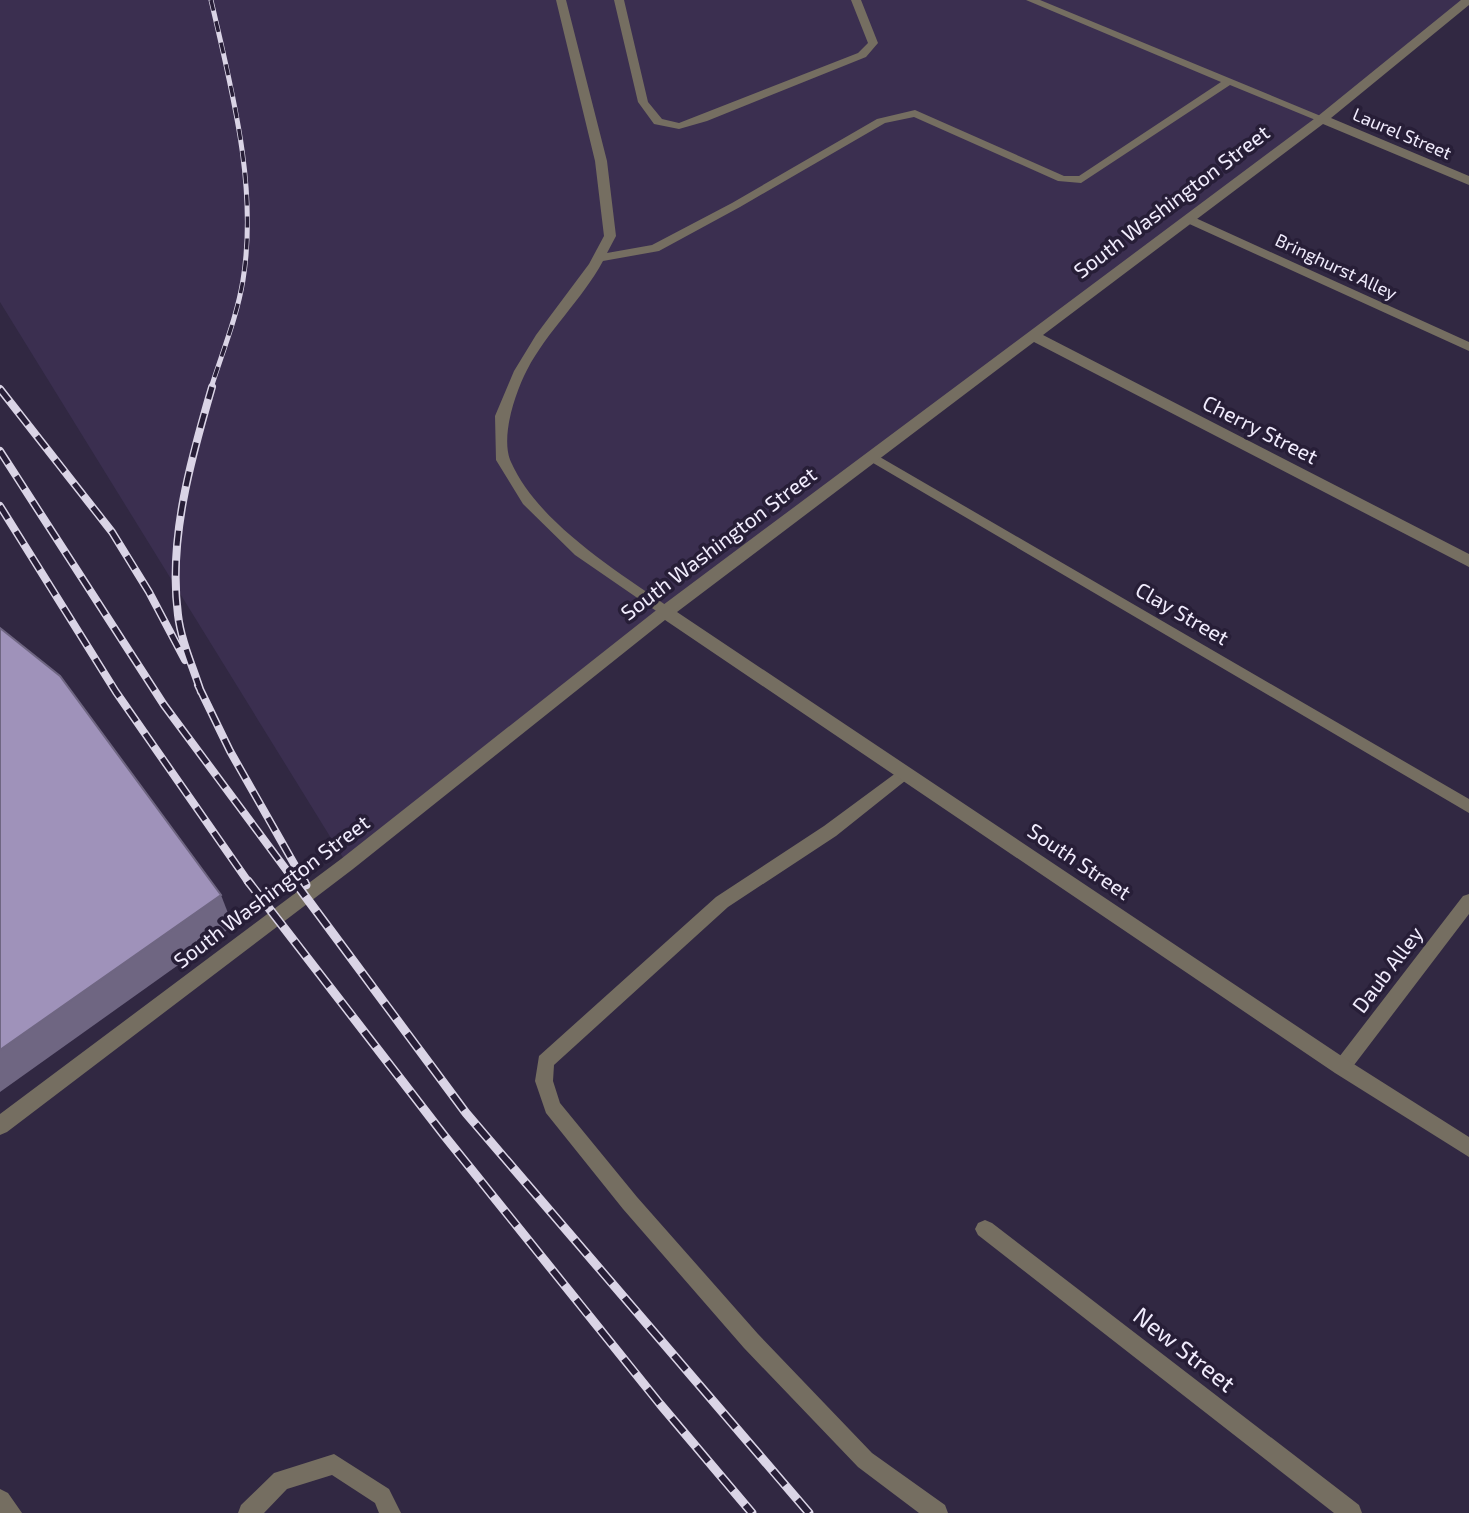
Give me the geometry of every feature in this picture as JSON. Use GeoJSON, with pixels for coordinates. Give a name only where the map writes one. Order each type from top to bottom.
{"type":"FeatureCollection","features":[{"type":"Feature","properties":{"kind":"street","name":"South Washington Street"},"geometry":{"type":"LineString","coordinates":[[0,1126],[347,864],[665,612],[1322,119],[1468,0]]}},
{"type":"Feature","properties":{"kind":"street","name":"Laurel Street"},"geometry":{"type":"LineString","coordinates":[[1322,119],[1469,181]]}},
{"type":"Feature","properties":{"kind":"street","name":"Cherry Street"},"geometry":{"type":"LineString","coordinates":[[1031,335],[1469,561]]}},
{"type":"Feature","properties":{"kind":"street","name":"South Street"},"geometry":{"type":"LineString","coordinates":[[665,612],[1342,1067],[1469,1148]]}},
{"type":"Feature","properties":{"kind":"street"},"geometry":{"type":"LineString","coordinates":[[0,1501],[10,1513]]}},
{"type":"Feature","properties":{"kind":"lane"},"geometry":{"type":"LineString","coordinates":[[561,0],[601,161],[610,236],[599,258],[540,338],[520,371],[502,416],[503,460],[528,501],[580,552],[665,612]]}},
{"type":"Feature","properties":{"kind":"lane"},"geometry":{"type":"LineString","coordinates":[[619,0],[643,102],[658,122],[679,126],[703,119],[862,55],[873,43],[856,0]]}},
{"type":"Feature","properties":{"kind":"lane"},"geometry":{"type":"LineString","coordinates":[[1031,0],[1322,119]]}},
{"type":"Feature","properties":{"kind":"lane"},"geometry":{"type":"LineString","coordinates":[[599,258],[655,247],[736,205],[881,121],[915,113],[1062,179],[1081,180],[1229,81]]}},
{"type":"Feature","properties":{"kind":"lane","name":"Bringhurst Alley"},"geometry":{"type":"LineString","coordinates":[[1189,219],[1469,347]]}},
{"type":"Feature","properties":{"kind":"lane","name":"Clay Street"},"geometry":{"type":"LineString","coordinates":[[873,457],[1469,807]]}},
{"type":"Feature","properties":{"kind":"lane"},"geometry":{"type":"LineString","coordinates":[[904,773],[830,831],[722,902],[545,1062],[544,1082],[552,1107],[630,1203],[751,1341],[865,1460],[937,1513]]}},
{"type":"Feature","properties":{"kind":"lane","name":"Daub Alley"},"geometry":{"type":"LineString","coordinates":[[1342,1067],[1469,901]]}},
{"type":"Feature","properties":{"kind":"lane","name":"New Street"},"geometry":{"type":"LineString","coordinates":[[985,1229],[1352,1513]]}},
{"type":"Feature","properties":{"kind":"lane"},"geometry":{"type":"LineString","coordinates":[[248,1513],[281,1480],[334,1464],[382,1496],[390,1513]]}},
{"type":"Feature","properties":{"kind":"shaded area"},"geometry":{"type":"Polygon","coordinates":[[[0,0],[1469,0],[347,864],[0,302],[0,0]]]}},
{"type":"Feature","properties":{"kind":"building"},"geometry":{"type":"Polygon","coordinates":[[[0,628],[60,676],[221,895],[0,1050],[0,628]]]}},
{"type":"Feature","properties":{"kind":"railway"},"geometry":{"type":"LineString","coordinates":[[211,0],[234,104],[245,175],[247,210],[243,280],[211,388]]}},
{"type":"Feature","properties":{"kind":"railway"},"geometry":{"type":"LineString","coordinates":[[200,689],[184,644],[178,615],[176,557],[189,471],[212,387]]}},
{"type":"Feature","properties":{"kind":"railway"},"geometry":{"type":"LineString","coordinates":[[0,389],[112,532],[149,592],[185,660]]}},
{"type":"Feature","properties":{"kind":"railway"},"geometry":{"type":"LineString","coordinates":[[0,451],[164,705],[296,883]]}},
{"type":"Feature","properties":{"kind":"railway"},"geometry":{"type":"LineString","coordinates":[[0,506],[116,692],[249,883]]}},
{"type":"Feature","properties":{"kind":"railway"},"geometry":{"type":"LineString","coordinates":[[198,685],[200,689]]}},
{"type":"Feature","properties":{"kind":"railway"},"geometry":{"type":"LineString","coordinates":[[200,689],[230,751],[305,883]]}},
{"type":"Feature","properties":{"kind":"railway"},"geometry":{"type":"LineString","coordinates":[[248,881],[443,1134],[660,1404],[752,1513]]}},
{"type":"Feature","properties":{"kind":"railway"},"geometry":{"type":"LineString","coordinates":[[294,881],[466,1113],[809,1513]]}}]}
